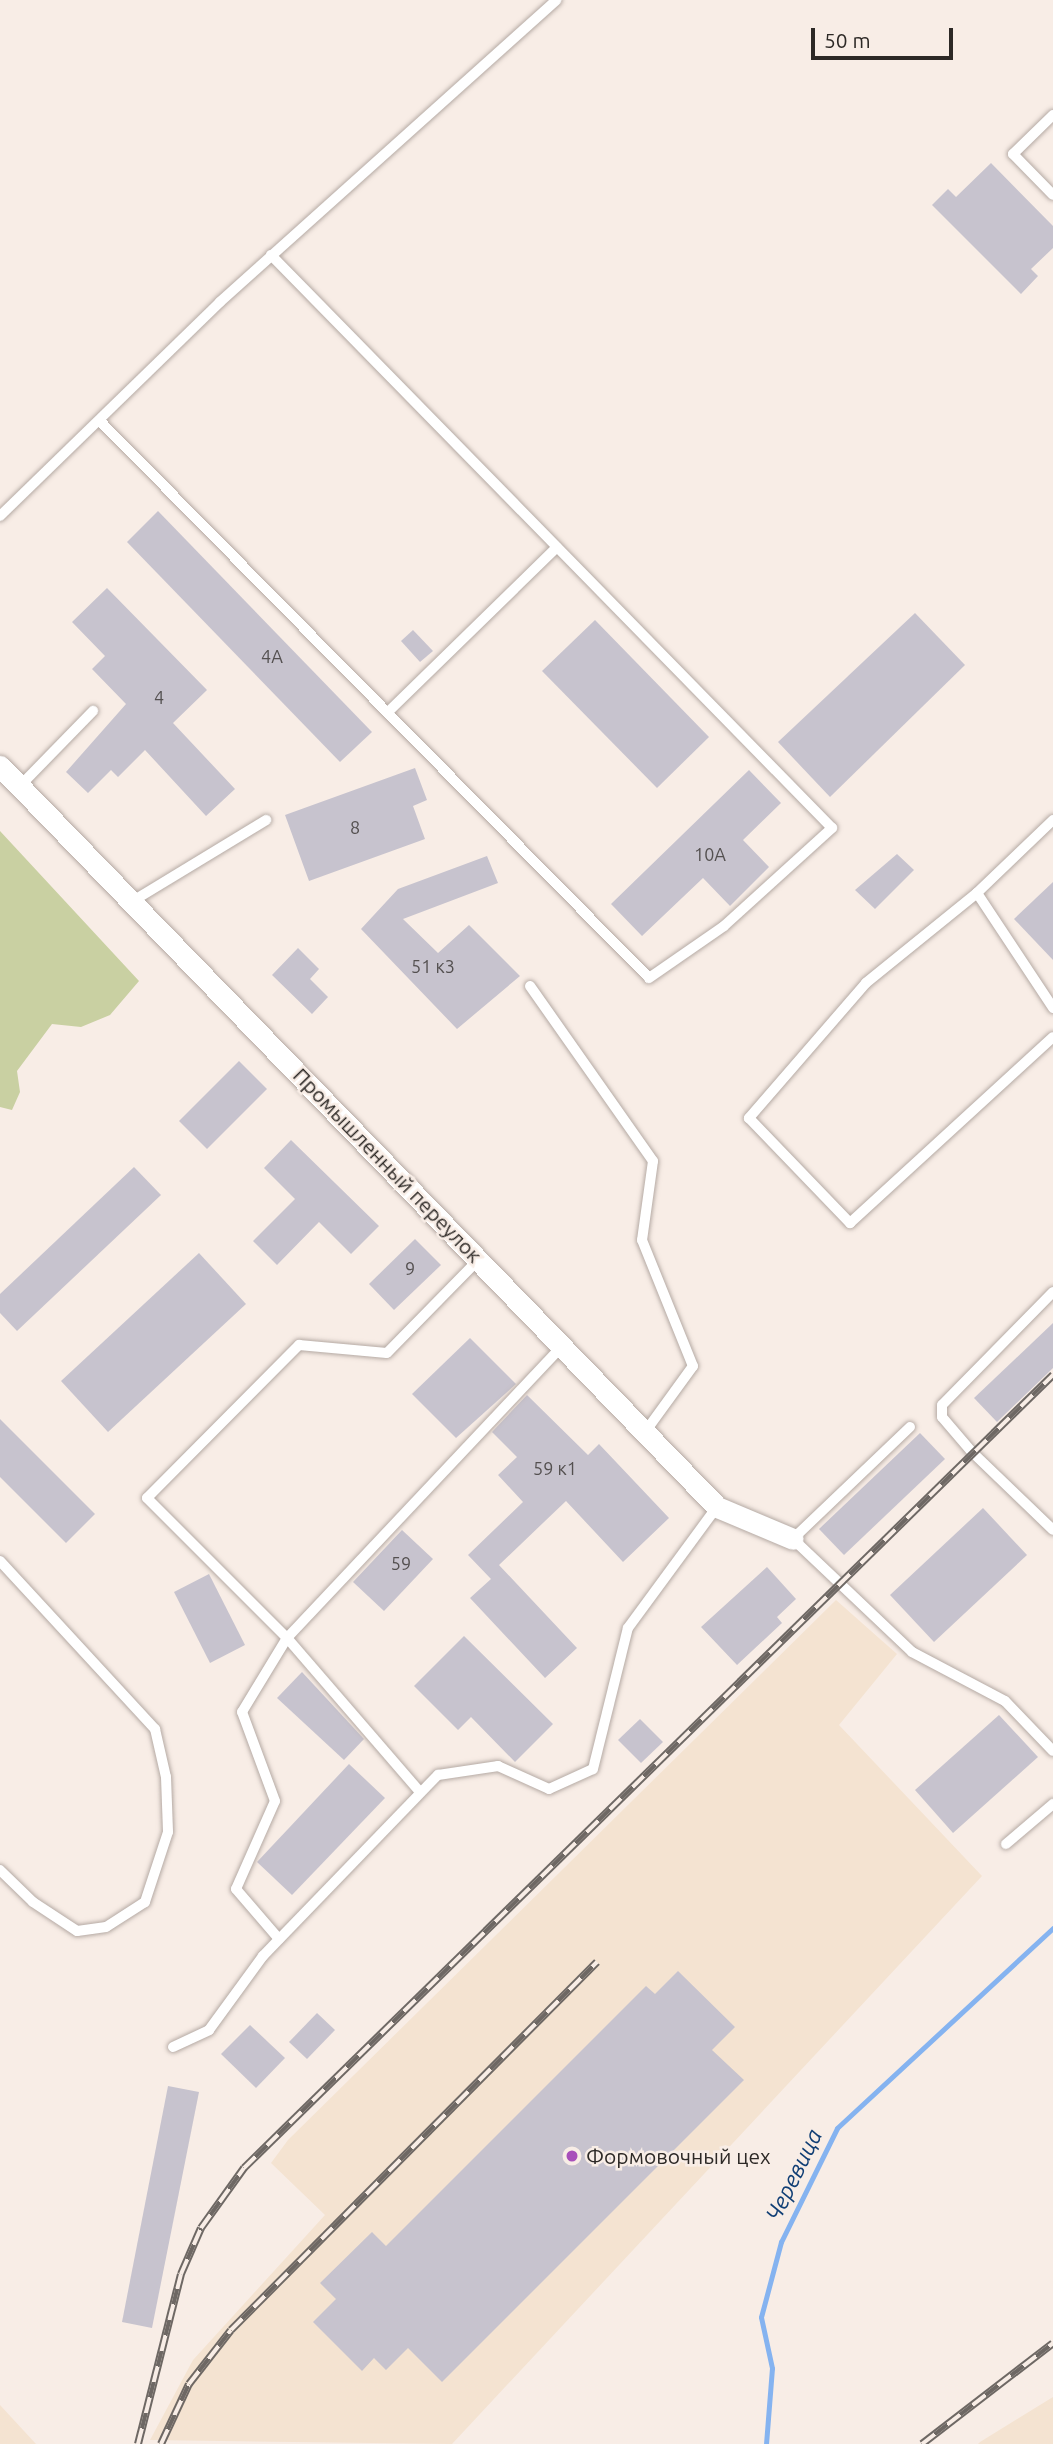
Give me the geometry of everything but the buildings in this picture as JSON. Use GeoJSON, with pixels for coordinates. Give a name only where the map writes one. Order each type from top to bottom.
{"type":"FeatureCollection","features":[{"type":"Feature","properties":{"kind":"street","name":"Промышленный переулок"},"geometry":{"type":"LineString","coordinates":[[0,766],[717,1507],[793,1539]]}},
{"type":"Feature","properties":{"kind":"lane"},"geometry":{"type":"LineString","coordinates":[[0,516],[271,255],[556,0]]}},
{"type":"Feature","properties":{"kind":"lane"},"geometry":{"type":"LineString","coordinates":[[1053,115],[1013,154],[1053,195]]}},
{"type":"Feature","properties":{"kind":"lane"},"geometry":{"type":"LineString","coordinates":[[100,421],[649,978],[724,926],[832,828],[271,255]]}},
{"type":"Feature","properties":{"kind":"lane"},"geometry":{"type":"LineString","coordinates":[[388,712],[557,547]]}},
{"type":"Feature","properties":{"kind":"lane"},"geometry":{"type":"LineString","coordinates":[[20,786],[93,711]]}},
{"type":"Feature","properties":{"kind":"lane"},"geometry":{"type":"LineString","coordinates":[[133,901],[266,820]]}},
{"type":"Feature","properties":{"kind":"lane"},"geometry":{"type":"LineString","coordinates":[[1053,820],[977,893],[866,983],[749,1118],[850,1223],[1053,1037]]}},
{"type":"Feature","properties":{"kind":"lane"},"geometry":{"type":"LineString","coordinates":[[977,893],[1053,1008]]}},
{"type":"Feature","properties":{"kind":"lane"},"geometry":{"type":"LineString","coordinates":[[530,986],[653,1161],[642,1240],[693,1366],[645,1432]]}},
{"type":"Feature","properties":{"kind":"lane"},"geometry":{"type":"LineString","coordinates":[[420,1792],[287,1638],[146,1498],[299,1345],[387,1353],[479,1259]]}},
{"type":"Feature","properties":{"kind":"lane"},"geometry":{"type":"LineString","coordinates":[[1053,1292],[942,1405],[942,1417],[972,1452],[1053,1530]]}},
{"type":"Feature","properties":{"kind":"lane"},"geometry":{"type":"LineString","coordinates":[[279,1939],[236,1889],[275,1801],[242,1712],[287,1638],[562,1346]]}},
{"type":"Feature","properties":{"kind":"lane"},"geometry":{"type":"LineString","coordinates":[[910,1427],[793,1539],[912,1652],[1005,1701],[1053,1751]]}},
{"type":"Feature","properties":{"kind":"lane"},"geometry":{"type":"LineString","coordinates":[[173,2046],[209,2030],[279,1939],[438,1775],[498,1766],[550,1789],[593,1769],[628,1628],[717,1507]]}},
{"type":"Feature","properties":{"kind":"lane"},"geometry":{"type":"LineString","coordinates":[[0,1562],[155,1729],[166,1777],[168,1832],[145,1902],[106,1927],[77,1931],[33,1902],[0,1870]]}},
{"type":"Feature","properties":{"kind":"lane"},"geometry":{"type":"LineString","coordinates":[[1006,1844],[1053,1804]]}},
{"type":"Feature","properties":{"kind":"shaded area"},"geometry":{"type":"Polygon","coordinates":[[[836,1600],[897,1654],[839,1725],[982,1876],[452,2444],[150,2440],[193,2360],[325,2215],[271,2163],[288,2140],[836,1600]]]}},
{"type":"Feature","properties":{"kind":"shaded area"},"geometry":{"type":"Polygon","coordinates":[[[1053,2397],[1053,2444],[978,2444],[980,2442],[1053,2397]]]}},
{"type":"Feature","properties":{"kind":"shaded area"},"geometry":{"type":"Polygon","coordinates":[[[0,2405],[36,2444],[0,2444],[0,2405]]]}},
{"type":"Feature","properties":{"kind":"green space"},"geometry":{"type":"Polygon","coordinates":[[[0,831],[139,981],[110,1015],[81,1027],[52,1024],[17,1071],[20,1092],[12,1110],[0,1107],[0,831]]]}},
{"type":"Feature","properties":{"kind":"waterway","name":"Черевица"},"geometry":{"type":"LineString","coordinates":[[766,2444],[772,2368],[761,2317],[781,2242],[837,2128],[1053,1928]]}},
{"type":"Feature","properties":{"kind":"railway"},"geometry":{"type":"LineString","coordinates":[[138,2444],[181,2274],[201,2228],[244,2168],[1053,1375]]}},
{"type":"Feature","properties":{"kind":"railway"},"geometry":{"type":"LineString","coordinates":[[161,2444],[189,2384],[231,2330],[597,1962]]}},
{"type":"Feature","properties":{"kind":"railway"},"geometry":{"type":"LineString","coordinates":[[922,2444],[1053,2343]]}},
{"type":"Feature","properties":{"kind":"place","name":"Формовочный цех"},"geometry":{"type":"Point","coordinates":[572,2156]}}]}
